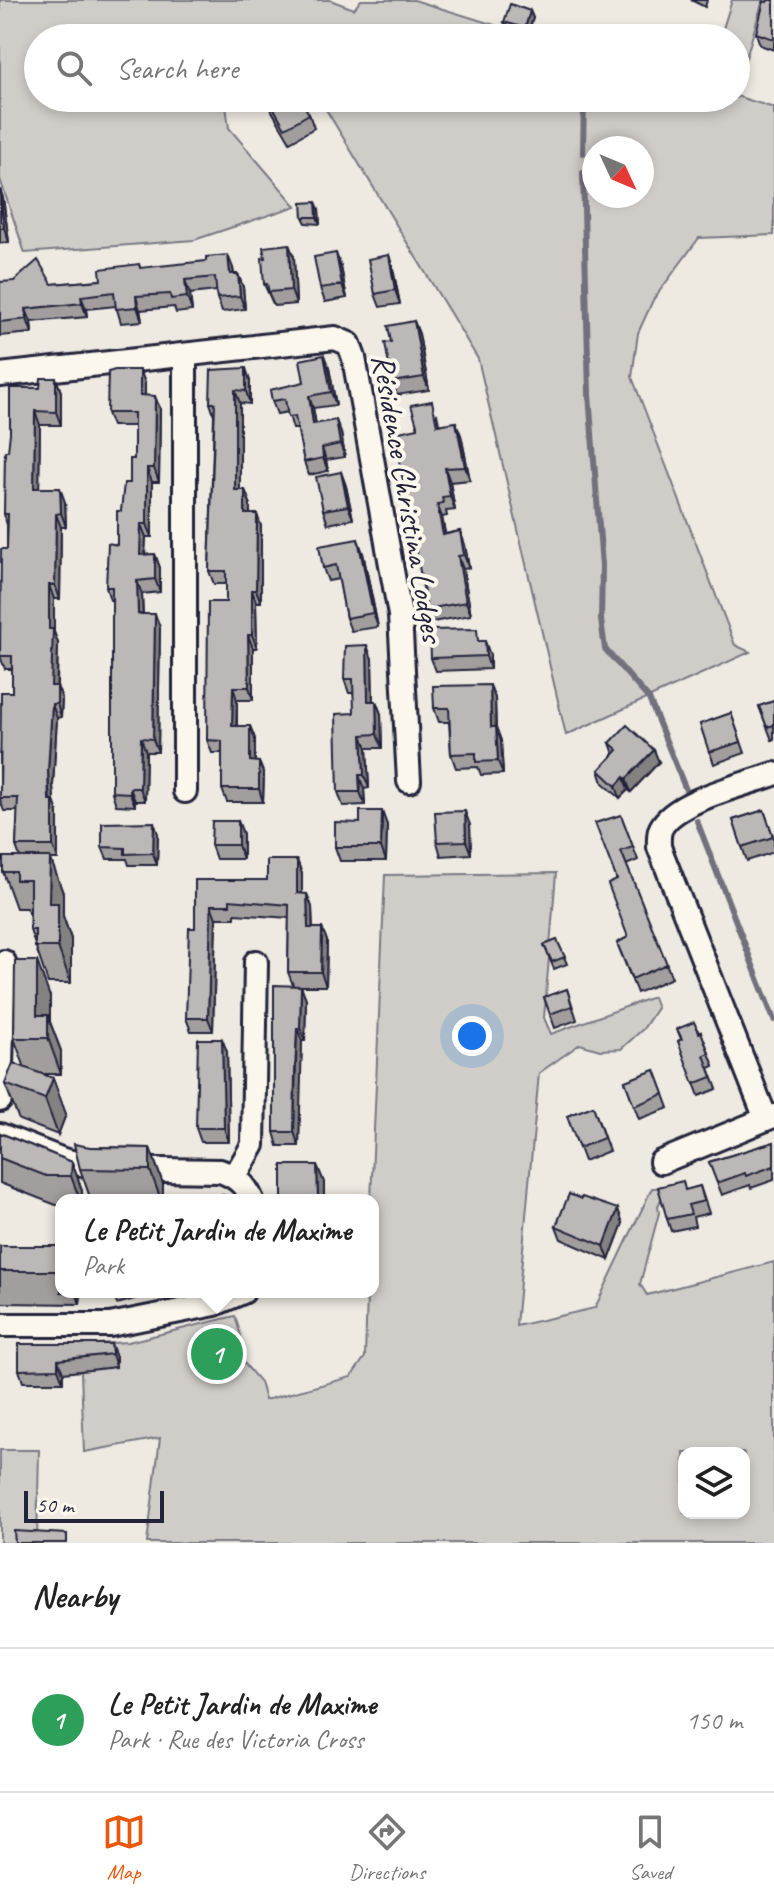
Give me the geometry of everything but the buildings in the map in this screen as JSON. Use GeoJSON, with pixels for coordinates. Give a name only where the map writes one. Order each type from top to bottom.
{"type":"FeatureCollection","features":[{"type":"Feature","properties":{"kind":"street","name":"Résidence Christina Lodges"},"geometry":{"type":"LineString","coordinates":[[0,375],[335,338],[349,344],[400,615],[409,781]]}},
{"type":"Feature","properties":{"kind":"street"},"geometry":{"type":"LineString","coordinates":[[185,355],[185,791]]}},
{"type":"Feature","properties":{"kind":"street"},"geometry":{"type":"LineString","coordinates":[[661,1162],[770,1117],[659,847],[658,835],[668,819],[691,803],[774,774]]}},
{"type":"Feature","properties":{"kind":"street"},"geometry":{"type":"LineString","coordinates":[[0,1100],[4,962]]}},
{"type":"Feature","properties":{"kind":"street"},"geometry":{"type":"LineString","coordinates":[[235,1176],[253,1145],[256,962]]}},
{"type":"Feature","properties":{"kind":"street"},"geometry":{"type":"LineString","coordinates":[[0,1135],[63,1160],[103,1169],[220,1171],[235,1176],[249,1194]]}},
{"type":"Feature","properties":{"kind":"street"},"geometry":{"type":"LineString","coordinates":[[0,1325],[110,1325],[215,1304],[229,1298]]}},
{"type":"Feature","properties":{"kind":"shaded area"},"geometry":{"type":"Polygon","coordinates":[[[0,0],[330,0],[354,9],[361,0],[414,0],[492,24],[24,24],[24,112],[227,112],[229,128],[296,206],[194,240],[25,253],[0,179],[0,0]]]}},
{"type":"Feature","properties":{"kind":"shaded area"},"geometry":{"type":"Polygon","coordinates":[[[732,0],[763,0],[750,44],[750,24],[724,24],[732,0]]]}},
{"type":"Feature","properties":{"kind":"shaded area"},"geometry":{"type":"Polygon","coordinates":[[[750,100],[774,108],[774,235],[699,238],[653,300],[638,333],[632,377],[735,645],[750,652],[566,735],[478,359],[328,112],[750,112],[750,100]]]}},
{"type":"Feature","properties":{"kind":"shaded area"},"geometry":{"type":"Polygon","coordinates":[[[556,873],[544,1018],[551,1034],[653,997],[657,1008],[643,1029],[621,1049],[600,1050],[580,1044],[539,1073],[516,1326],[595,1308],[652,1188],[666,1188],[658,1206],[659,1213],[640,1284],[647,1295],[774,1262],[774,1543],[147,1543],[160,1438],[84,1452],[80,1345],[128,1342],[235,1316],[244,1363],[260,1382],[265,1400],[351,1377],[365,1357],[367,1298],[379,1298],[379,1194],[371,1194],[385,875],[556,873]]]}},
{"type":"Feature","properties":{"kind":"shaded area"},"geometry":{"type":"Polygon","coordinates":[[[0,1450],[39,1450],[37,1543],[0,1543],[0,1450]]]}},
{"type":"Feature","properties":{"kind":"waterway"},"geometry":{"type":"LineString","coordinates":[[583,136],[584,112]]}},
{"type":"Feature","properties":{"kind":"waterway"},"geometry":{"type":"LineString","coordinates":[[584,208],[589,394],[605,649],[649,699],[686,790]]}},
{"type":"Feature","properties":{"kind":"waterway"},"geometry":{"type":"LineString","coordinates":[[697,821],[774,1020]]}},
{"type":"Feature","properties":{"kind":"place","name":"Le Petit Jardin de Maxime"},"geometry":{"type":"Point","coordinates":[217,1354]}}]}
